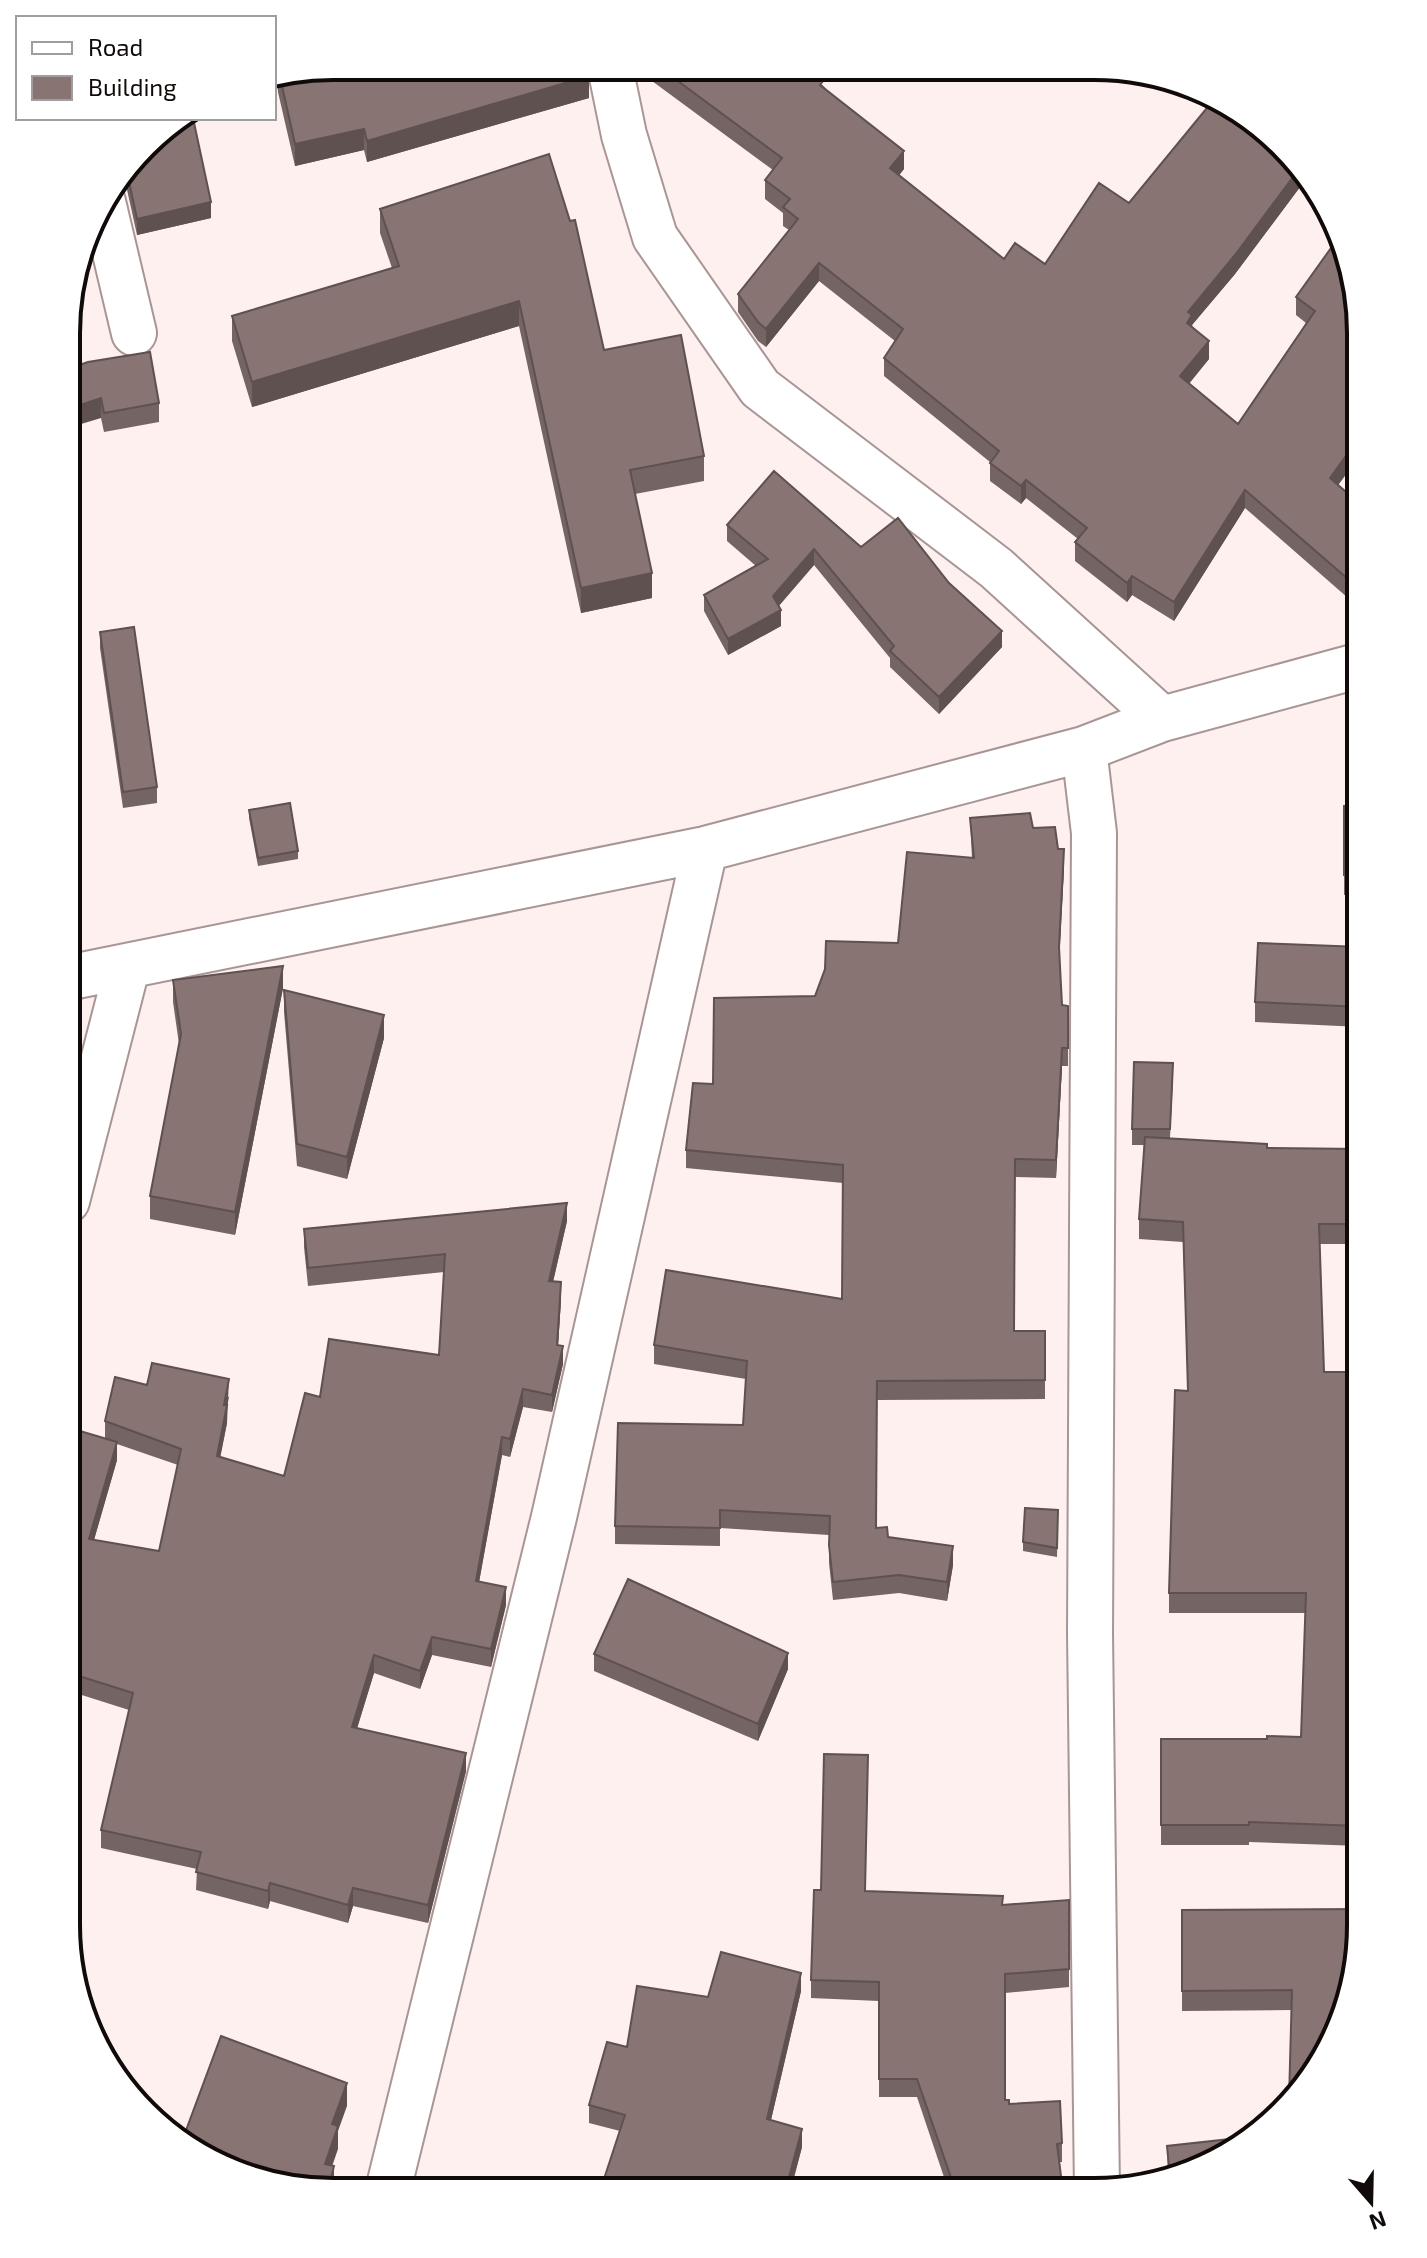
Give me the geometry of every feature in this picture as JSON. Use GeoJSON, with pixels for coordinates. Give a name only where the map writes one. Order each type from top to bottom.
{"type":"FeatureCollection","features":[{"type":"Feature","properties":{"kind":"street"},"geometry":{"type":"LineString","coordinates":[[613,80],[624,135],[655,237],[760,388],[996,568],[1162,719]]}},
{"type":"Feature","properties":{"kind":"street"},"geometry":{"type":"LineString","coordinates":[[107,220],[134,333]]}},
{"type":"Feature","properties":{"kind":"street"},"geometry":{"type":"LineString","coordinates":[[80,976],[705,849],[1084,749],[1162,719],[1347,669]]}},
{"type":"Feature","properties":{"kind":"street"},"geometry":{"type":"LineString","coordinates":[[1084,749],[1094,833],[1090,1633],[1097,2178]]}},
{"type":"Feature","properties":{"kind":"street"},"geometry":{"type":"LineString","coordinates":[[391,2178],[554,1517],[705,849]]}},
{"type":"Feature","properties":{"kind":"street"},"geometry":{"type":"LineString","coordinates":[[80,1151],[127,968]]}},
{"type":"Feature","properties":{"kind":"building"},"geometry":{"type":"Polygon","coordinates":[[[333,80],[575,80],[367,141],[364,129],[295,144],[282,86],[333,80]]]}},
{"type":"Feature","properties":{"kind":"building"},"geometry":{"type":"Polygon","coordinates":[[[677,80],[822,80],[820,85],[904,151],[890,168],[1004,259],[1015,243],[1045,264],[1099,183],[1129,203],[1207,107],[1248,132],[1293,177],[1188,312],[1192,315],[1187,323],[1209,341],[1180,376],[1238,424],[1315,311],[1296,297],[1332,247],[1342,284],[1346,317],[1347,455],[1330,478],[1347,493],[1347,578],[1245,490],[1174,602],[1132,576],[1127,583],[1075,542],[1087,528],[1026,480],[1021,486],[990,463],[999,451],[884,358],[903,329],[819,263],[766,329],[738,294],[798,219],[783,207],[790,199],[765,180],[782,158],[677,80]]]}},
{"type":"Feature","properties":{"kind":"building"},"geometry":{"type":"Polygon","coordinates":[[[194,122],[211,202],[137,219],[130,184],[166,143],[194,122]]]}},
{"type":"Feature","properties":{"kind":"building"},"geometry":{"type":"Polygon","coordinates":[[[549,154],[570,221],[575,220],[604,350],[681,335],[704,456],[630,470],[652,573],[581,588],[519,301],[252,382],[232,316],[399,266],[380,209],[549,154]]]}},
{"type":"Feature","properties":{"kind":"building"},"geometry":{"type":"Polygon","coordinates":[[[150,352],[159,403],[104,413],[101,398],[80,405],[80,365],[150,352]]]}},
{"type":"Feature","properties":{"kind":"building"},"geometry":{"type":"Polygon","coordinates":[[[774,471],[861,547],[898,518],[949,583],[1002,631],[939,697],[890,651],[894,646],[814,549],[773,596],[781,610],[728,639],[704,595],[768,559],[727,525],[774,471]]]}},
{"type":"Feature","properties":{"kind":"building"},"geometry":{"type":"Polygon","coordinates":[[[134,627],[157,787],[123,792],[100,632],[134,627]]]}},
{"type":"Feature","properties":{"kind":"building"},"geometry":{"type":"Polygon","coordinates":[[[290,803],[298,851],[258,858],[249,810],[290,803]]]}},
{"type":"Feature","properties":{"kind":"building"},"geometry":{"type":"Polygon","coordinates":[[[1344,806],[1347,806],[1347,875],[1344,875],[1344,806]]]}},
{"type":"Feature","properties":{"kind":"building"},"geometry":{"type":"Polygon","coordinates":[[[1030,813],[1033,828],[1055,827],[1058,849],[1064,849],[1059,947],[1062,1005],[1068,1006],[1068,1048],[1062,1048],[1056,1160],[1015,1159],[1014,1331],[1045,1331],[1045,1380],[877,1381],[876,1528],[887,1527],[888,1537],[953,1546],[947,1582],[899,1575],[833,1582],[830,1516],[720,1510],[720,1528],[615,1526],[618,1423],[743,1425],[747,1361],[654,1345],[666,1270],[842,1299],[843,1165],[686,1150],[693,1083],[713,1084],[714,998],[815,996],[825,969],[826,941],[898,943],[907,852],[974,858],[970,818],[1030,813]]]}},
{"type":"Feature","properties":{"kind":"building"},"geometry":{"type":"Polygon","coordinates":[[[1258,943],[1347,946],[1347,1006],[1255,1002],[1258,943]]]}},
{"type":"Feature","properties":{"kind":"building"},"geometry":{"type":"Polygon","coordinates":[[[283,966],[235,1212],[150,1196],[181,1034],[173,980],[283,966]]]}},
{"type":"Feature","properties":{"kind":"building"},"geometry":{"type":"Polygon","coordinates":[[[284,990],[384,1015],[347,1157],[297,1144],[284,990]]]}},
{"type":"Feature","properties":{"kind":"building"},"geometry":{"type":"Polygon","coordinates":[[[1134,1062],[1173,1063],[1170,1129],[1132,1129],[1134,1062]]]}},
{"type":"Feature","properties":{"kind":"building"},"geometry":{"type":"Polygon","coordinates":[[[1145,1137],[1267,1144],[1267,1148],[1346,1149],[1346,1224],[1319,1224],[1324,1372],[1346,1372],[1346,1825],[1249,1822],[1249,1825],[1161,1825],[1161,1739],[1301,1737],[1306,1593],[1169,1593],[1175,1390],[1188,1391],[1183,1222],[1139,1219],[1145,1137]]]}},
{"type":"Feature","properties":{"kind":"building"},"geometry":{"type":"Polygon","coordinates":[[[567,1203],[549,1281],[561,1282],[557,1345],[563,1346],[552,1395],[523,1389],[510,1439],[502,1437],[476,1581],[506,1587],[491,1649],[432,1637],[420,1671],[374,1655],[352,1727],[466,1753],[428,1905],[353,1888],[348,1905],[270,1883],[268,1891],[196,1872],[201,1852],[101,1830],[133,1693],[80,1676],[80,1431],[117,1442],[89,1539],[159,1551],[181,1449],[105,1421],[115,1377],[147,1385],[152,1363],[229,1379],[217,1456],[284,1476],[305,1393],[320,1397],[329,1339],[439,1355],[445,1254],[308,1268],[304,1229],[567,1203]]]}},
{"type":"Feature","properties":{"kind":"building"},"geometry":{"type":"Polygon","coordinates":[[[1025,1508],[1058,1510],[1057,1548],[1023,1542],[1025,1508]]]}},
{"type":"Feature","properties":{"kind":"building"},"geometry":{"type":"Polygon","coordinates":[[[628,1579],[788,1653],[758,1724],[594,1654],[628,1579]]]}},
{"type":"Feature","properties":{"kind":"building"},"geometry":{"type":"Polygon","coordinates":[[[824,1754],[868,1755],[865,1891],[1003,1896],[1002,1905],[1069,1900],[1069,1969],[1005,1974],[1005,2100],[1009,2100],[1009,2104],[1060,2101],[1062,2143],[1057,2144],[1061,2178],[951,2178],[917,2079],[879,2079],[879,1982],[811,1980],[814,1890],[821,1890],[824,1754]]]}},
{"type":"Feature","properties":{"kind":"building"},"geometry":{"type":"Polygon","coordinates":[[[1346,1909],[1342,1974],[1334,2006],[1321,2037],[1289,2085],[1292,1990],[1182,1991],[1182,1910],[1346,1909]]]}},
{"type":"Feature","properties":{"kind":"building"},"geometry":{"type":"Polygon","coordinates":[[[721,1952],[801,1973],[767,2119],[802,2129],[789,2177],[794,2178],[604,2178],[625,2115],[589,2105],[607,2042],[627,2047],[637,1986],[708,1997],[721,1952]]]}},
{"type":"Feature","properties":{"kind":"building"},"geometry":{"type":"Polygon","coordinates":[[[221,2036],[347,2083],[332,2124],[338,2126],[325,2164],[334,2166],[331,2178],[300,2176],[236,2159],[186,2130],[221,2036]]]}},
{"type":"Feature","properties":{"kind":"building"},"geometry":{"type":"Polygon","coordinates":[[[1227,2139],[1191,2159],[1169,2167],[1167,2146],[1227,2139]]]}}]}
